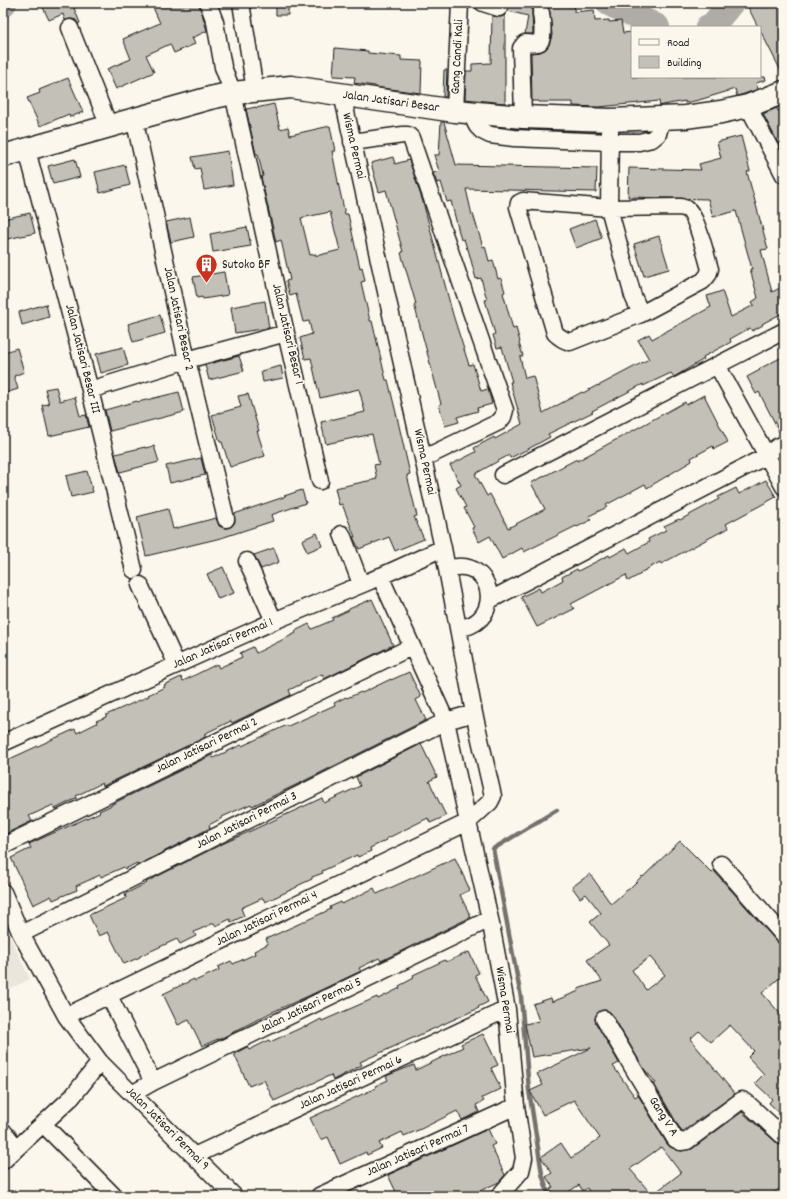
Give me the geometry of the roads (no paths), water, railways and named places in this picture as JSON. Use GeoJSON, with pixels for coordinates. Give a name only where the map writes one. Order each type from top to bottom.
{"type":"FeatureCollection","features":[{"type":"Feature","properties":{"kind":"street","name":"Jalan Jatisari Besar 1"},"geometry":{"type":"LineString","coordinates":[[208,3],[215,22],[223,67],[233,93],[320,481]]}},
{"type":"Feature","properties":{"kind":"street"},"geometry":{"type":"LineString","coordinates":[[241,3],[255,90]]}},
{"type":"Feature","properties":{"kind":"street","name":"Gang Candi Kali"},"geometry":{"type":"LineString","coordinates":[[460,3],[463,112]]}},
{"type":"Feature","properties":{"kind":"street"},"geometry":{"type":"LineString","coordinates":[[483,3],[499,8]]}},
{"type":"Feature","properties":{"kind":"street"},"geometry":{"type":"LineString","coordinates":[[523,117],[521,48],[525,43],[538,43],[541,41],[541,14]]}},
{"type":"Feature","properties":{"kind":"street"},"geometry":{"type":"LineString","coordinates":[[70,28],[109,126]]}},
{"type":"Feature","properties":{"kind":"street","name":"Jalan Jatisari Besar"},"geometry":{"type":"LineString","coordinates":[[3,156],[134,118],[210,98],[255,90],[291,87],[463,112],[523,117],[610,120],[685,117],[721,112],[748,106],[784,92]]}},
{"type":"Feature","properties":{"kind":"street","name":"Wisma Permai"},"geometry":{"type":"LineString","coordinates":[[342,94],[448,569],[474,713],[493,796],[490,802],[468,822]]}},
{"type":"Feature","properties":{"kind":"street"},"geometry":{"type":"LineString","coordinates":[[748,106],[784,175]]}},
{"type":"Feature","properties":{"kind":"street"},"geometry":{"type":"LineString","coordinates":[[463,112],[482,131],[490,135],[514,138],[610,142],[639,142],[652,139],[658,134],[662,118]]}},
{"type":"Feature","properties":{"kind":"street","name":"Jalan Jatisari Besar 2"},"geometry":{"type":"LineString","coordinates":[[134,118],[187,360],[226,519]]}},
{"type":"Feature","properties":{"kind":"street"},"geometry":{"type":"LineString","coordinates":[[610,120],[608,208],[633,296],[641,314]]}},
{"type":"Feature","properties":{"kind":"street"},"geometry":{"type":"LineString","coordinates":[[352,142],[403,135],[408,135],[411,138],[504,410],[503,417],[499,422],[424,458]]}},
{"type":"Feature","properties":{"kind":"street","name":"Jalan Jatisari Besar III"},"geometry":{"type":"LineString","coordinates":[[27,150],[90,390],[134,570]]}},
{"type":"Feature","properties":{"kind":"street"},"geometry":{"type":"LineString","coordinates":[[523,201],[608,208],[681,207],[691,212],[696,222],[710,269],[708,275],[703,281],[641,314],[570,342],[560,338],[555,333],[518,206],[519,203],[523,201]]}},
{"type":"Feature","properties":{"kind":"street"},"geometry":{"type":"LineString","coordinates":[[503,475],[784,331]]}},
{"type":"Feature","properties":{"kind":"street"},"geometry":{"type":"LineString","coordinates":[[90,390],[187,360],[286,333]]}},
{"type":"Feature","properties":{"kind":"street"},"geometry":{"type":"LineString","coordinates":[[717,365],[772,449],[784,487]]}},
{"type":"Feature","properties":{"kind":"street"},"geometry":{"type":"LineString","coordinates":[[489,594],[772,449]]}},
{"type":"Feature","properties":{"kind":"street"},"geometry":{"type":"LineString","coordinates":[[342,534],[361,584]]}},
{"type":"Feature","properties":{"kind":"street","name":"Jalan Jatisari Permai 1"},"geometry":{"type":"LineString","coordinates":[[3,743],[274,621],[443,548]]}},
{"type":"Feature","properties":{"kind":"street"},"geometry":{"type":"LineString","coordinates":[[247,561],[274,621]]}},
{"type":"Feature","properties":{"kind":"street"},"geometry":{"type":"LineString","coordinates":[[448,569],[458,567],[468,568],[477,573],[484,580],[489,594],[486,611],[480,620],[470,626],[459,628]]}},
{"type":"Feature","properties":{"kind":"street","name":"Wisma Permai"},"geometry":{"type":"LineString","coordinates":[[380,576],[446,721],[490,919],[507,1009],[516,1106],[524,1158],[521,1171],[499,1196]]}},
{"type":"Feature","properties":{"kind":"street"},"geometry":{"type":"LineString","coordinates":[[140,585],[177,665]]}},
{"type":"Feature","properties":{"kind":"street","name":"Jalan Jatisari Permai 2"},"geometry":{"type":"LineString","coordinates":[[3,846],[412,647]]}},
{"type":"Feature","properties":{"kind":"street","name":"Jalan Jatisari Permai 3"},"geometry":{"type":"LineString","coordinates":[[21,934],[446,721],[474,713]]}},
{"type":"Feature","properties":{"kind":"street","name":"Jalan Jatisari Permai 4"},"geometry":{"type":"LineString","coordinates":[[66,1016],[468,822]]}},
{"type":"Feature","properties":{"kind":"street"},"geometry":{"type":"LineString","coordinates":[[721,864],[784,936]]}},
{"type":"Feature","properties":{"kind":"street","name":"Jalan Jatisari Permai 9"},"geometry":{"type":"LineString","coordinates":[[3,892],[21,934],[66,1016],[100,1062],[234,1196]]}},
{"type":"Feature","properties":{"kind":"street","name":"Jalan Jatisari Permai 5"},"geometry":{"type":"LineString","coordinates":[[132,1094],[153,1082],[490,919]]}},
{"type":"Feature","properties":{"kind":"street"},"geometry":{"type":"LineString","coordinates":[[109,996],[153,1082]]}},
{"type":"Feature","properties":{"kind":"street","name":"Jalan Jatisari Permai 6"},"geometry":{"type":"LineString","coordinates":[[194,1156],[507,1009]]}},
{"type":"Feature","properties":{"kind":"street","name":"Gang V A"},"geometry":{"type":"LineString","coordinates":[[604,1019],[675,1139],[681,1142],[687,1141],[742,1100],[784,1137]]}},
{"type":"Feature","properties":{"kind":"street"},"geometry":{"type":"LineString","coordinates":[[3,1161],[72,1097],[100,1062]]}},
{"type":"Feature","properties":{"kind":"street","name":"Jalan Jatisari Permai 7"},"geometry":{"type":"LineString","coordinates":[[319,1196],[516,1106]]}},
{"type":"Feature","properties":{"kind":"street"},"geometry":{"type":"LineString","coordinates":[[43,1124],[106,1193]]}},
{"type":"Feature","properties":{"kind":"street"},"geometry":{"type":"LineString","coordinates":[[3,1131],[17,1148]]}},
{"type":"Feature","properties":{"kind":"waterway"},"geometry":{"type":"LineString","coordinates":[[609,3],[655,26]]}},
{"type":"Feature","properties":{"kind":"waterway"},"geometry":{"type":"LineString","coordinates":[[710,26],[713,25],[731,3]]}},
{"type":"Feature","properties":{"kind":"waterway"},"geometry":{"type":"LineString","coordinates":[[549,1196],[542,1174],[529,1090],[521,997],[493,849],[557,810]]}},
{"type":"Feature","properties":{"kind":"place","name":"Sutoko BF"},"geometry":{"type":"Point","coordinates":[206,284]}}]}
